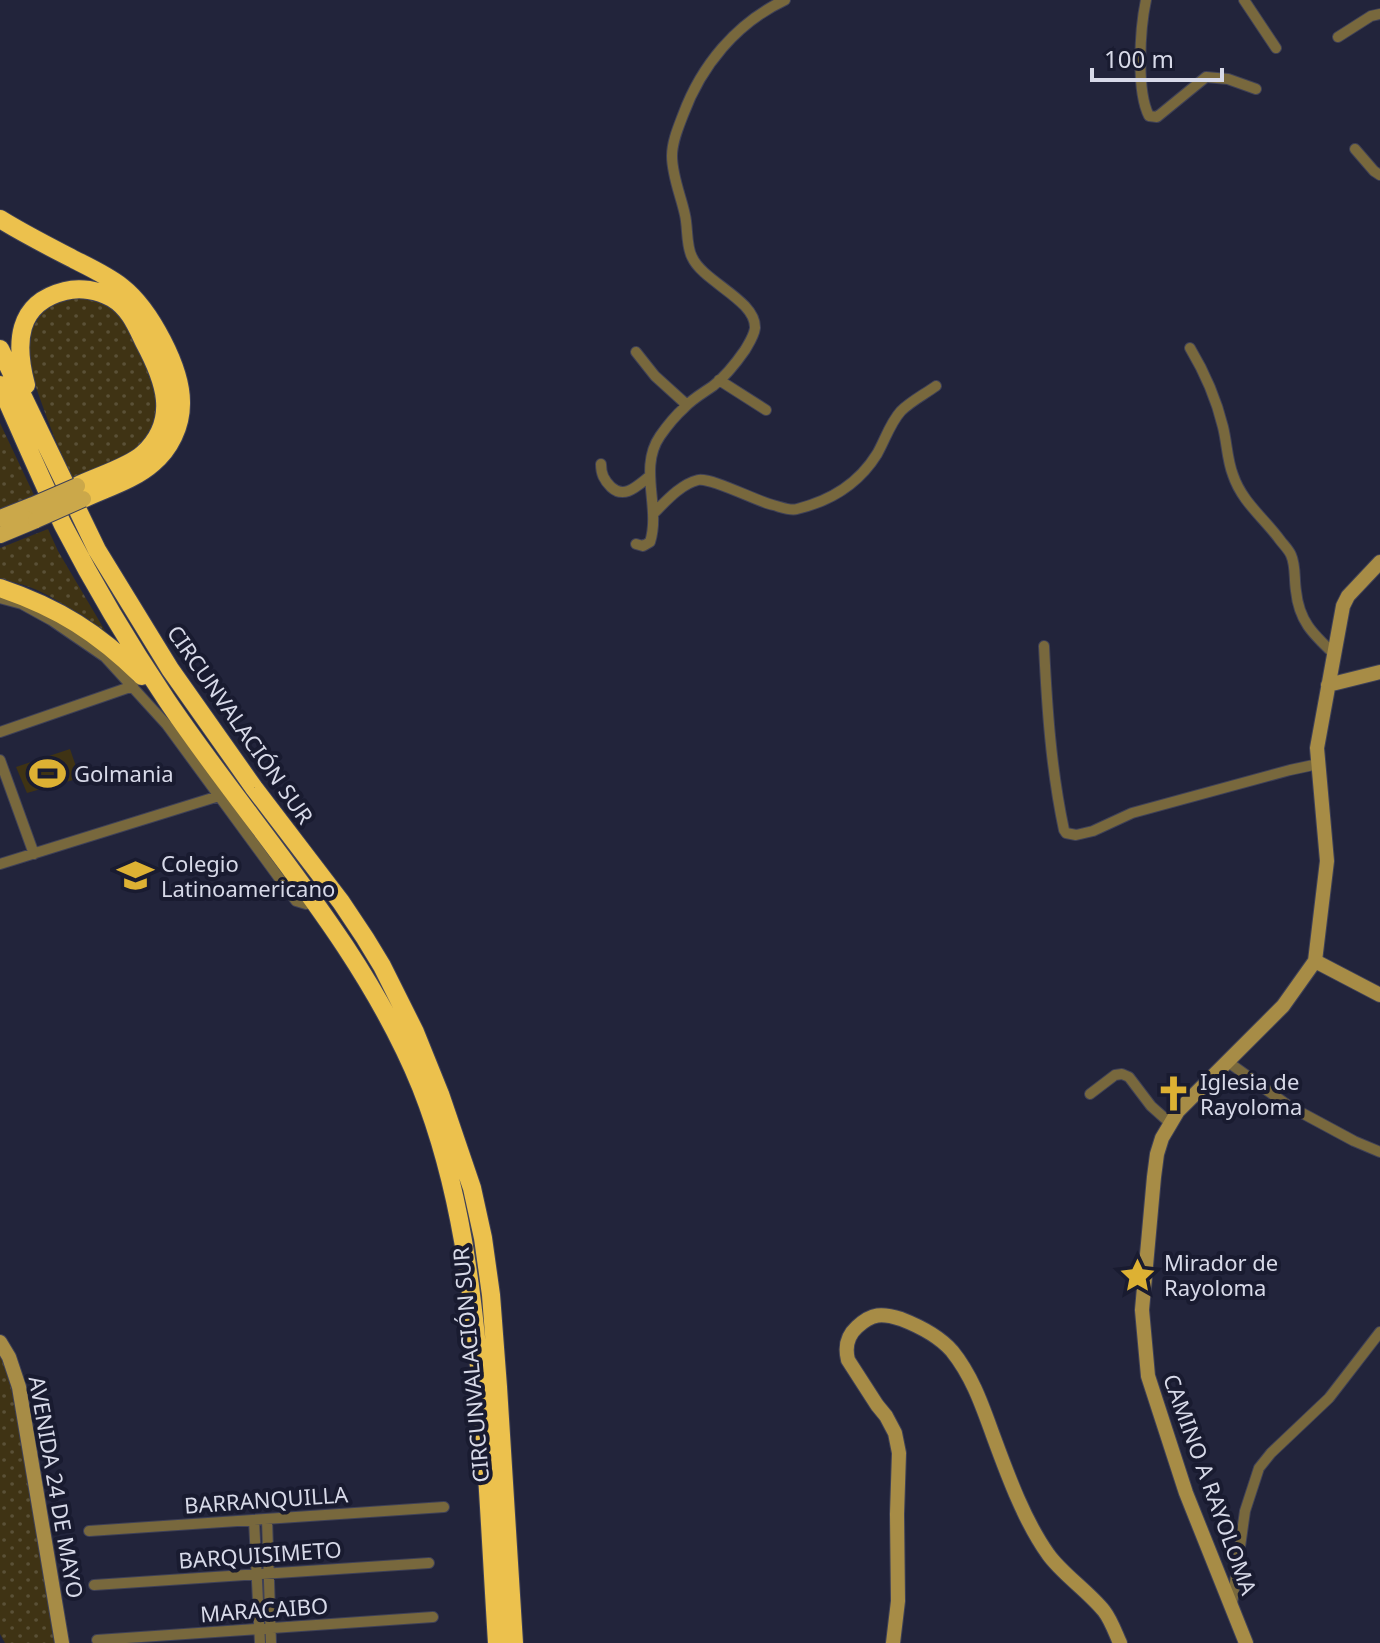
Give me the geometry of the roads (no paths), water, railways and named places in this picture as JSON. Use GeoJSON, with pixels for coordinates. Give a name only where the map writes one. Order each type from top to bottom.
{"type":"FeatureCollection","features":[{"type":"Feature","properties":{"kind":"highway"},"geometry":{"type":"LineString","coordinates":[[0,219],[103,274],[129,292],[152,322],[176,373],[180,389],[180,414],[166,449],[145,469],[80,492]]}},
{"type":"Feature","properties":{"kind":"highway"},"geometry":{"type":"LineString","coordinates":[[38,426],[20,362],[21,335],[28,315],[45,299],[70,290],[93,290],[113,299],[126,309],[154,361],[165,391],[164,418],[158,435],[143,454],[80,492]]}},
{"type":"Feature","properties":{"kind":"highway","name":"CIRCUNVALACIÓN SUR"},"geometry":{"type":"LineString","coordinates":[[0,349],[97,550],[170,669],[365,938],[415,1032],[440,1094],[472,1188],[487,1268],[495,1342],[514,1643]]}},
{"type":"Feature","properties":{"kind":"highway","name":"CIRCUNVALACIÓN SUR"},"geometry":{"type":"LineString","coordinates":[[0,385],[65,529],[127,639],[167,701],[173,721],[211,763],[348,948],[393,1025],[420,1085],[457,1202],[469,1265],[488,1478],[497,1643]]}},
{"type":"Feature","properties":{"kind":"highway"},"geometry":{"type":"LineString","coordinates":[[0,588],[33,599],[86,629],[115,650],[167,701]]}},
{"type":"Feature","properties":{"kind":"main road"},"geometry":{"type":"LineString","coordinates":[[0,535],[34,513],[80,492]]}},
{"type":"Feature","properties":{"kind":"main road"},"geometry":{"type":"LineString","coordinates":[[0,518],[34,513]]}},
{"type":"Feature","properties":{"kind":"street"},"geometry":{"type":"LineString","coordinates":[[636,544],[643,546],[650,542],[653,532],[652,450],[687,405],[719,380],[741,356],[755,331],[750,311],[704,273],[691,256],[672,166],[676,132],[692,91],[715,56],[752,20],[785,0]]}},
{"type":"Feature","properties":{"kind":"street"},"geometry":{"type":"LineString","coordinates":[[1146,0],[1140,43],[1143,96],[1149,116],[1157,117],[1206,77],[1228,79],[1256,89]]}},
{"type":"Feature","properties":{"kind":"street"},"geometry":{"type":"LineString","coordinates":[[1244,0],[1276,48]]}},
{"type":"Feature","properties":{"kind":"street"},"geometry":{"type":"LineString","coordinates":[[1338,37],[1371,16],[1380,14]]}},
{"type":"Feature","properties":{"kind":"street"},"geometry":{"type":"LineString","coordinates":[[1355,149],[1380,175]]}},
{"type":"Feature","properties":{"kind":"street"},"geometry":{"type":"LineString","coordinates":[[1190,348],[1215,397],[1232,475],[1246,501],[1291,555],[1300,610],[1311,632],[1333,653]]}},
{"type":"Feature","properties":{"kind":"street"},"geometry":{"type":"LineString","coordinates":[[636,352],[655,376],[687,405]]}},
{"type":"Feature","properties":{"kind":"street"},"geometry":{"type":"LineString","coordinates":[[719,380],[766,410]]}},
{"type":"Feature","properties":{"kind":"street"},"geometry":{"type":"LineString","coordinates":[[654,513],[668,499],[698,479],[712,481],[761,502],[794,510],[840,493],[859,477],[876,455],[901,411],[936,386]]}},
{"type":"Feature","properties":{"kind":"street"},"geometry":{"type":"LineString","coordinates":[[601,464],[604,480],[623,494],[650,476]]}},
{"type":"Feature","properties":{"kind":"street","name":"CAMINO A RAYOLOMA"},"geometry":{"type":"LineString","coordinates":[[1246,1643],[1186,1493],[1148,1376],[1142,1310],[1157,1154],[1178,1111],[1283,1006],[1315,961],[1327,861],[1317,748],[1343,606],[1348,596],[1380,562]]}},
{"type":"Feature","properties":{"kind":"street"},"geometry":{"type":"LineString","coordinates":[[0,598],[22,604],[51,620],[105,657],[173,721],[219,796],[296,901],[306,904],[315,902]]}},
{"type":"Feature","properties":{"kind":"street"},"geometry":{"type":"LineString","coordinates":[[1044,646],[1048,731],[1066,833],[1076,835],[1093,831],[1132,813],[1318,764]]}},
{"type":"Feature","properties":{"kind":"street"},"geometry":{"type":"LineString","coordinates":[[1328,685],[1380,672]]}},
{"type":"Feature","properties":{"kind":"street"},"geometry":{"type":"LineString","coordinates":[[0,732],[133,686]]}},
{"type":"Feature","properties":{"kind":"street"},"geometry":{"type":"LineString","coordinates":[[0,760],[34,854]]}},
{"type":"Feature","properties":{"kind":"street"},"geometry":{"type":"LineString","coordinates":[[0,864],[219,796]]}},
{"type":"Feature","properties":{"kind":"street"},"geometry":{"type":"LineString","coordinates":[[1315,961],[1380,995]]}},
{"type":"Feature","properties":{"kind":"street"},"geometry":{"type":"LineString","coordinates":[[1228,1062],[1289,1106],[1380,1152]]}},
{"type":"Feature","properties":{"kind":"street"},"geometry":{"type":"LineString","coordinates":[[1090,1094],[1115,1075],[1122,1074],[1129,1077],[1151,1106],[1170,1123]]}},
{"type":"Feature","properties":{"kind":"street"},"geometry":{"type":"LineString","coordinates":[[893,1643],[898,1601],[899,1453],[895,1433],[855,1372],[846,1352],[854,1330],[877,1314],[891,1316],[929,1332],[950,1349],[970,1376],[1010,1480],[1043,1546],[1049,1556],[1106,1613],[1120,1643]]}},
{"type":"Feature","properties":{"kind":"street"},"geometry":{"type":"LineString","coordinates":[[1231,1606],[1245,1511],[1259,1468],[1329,1398],[1380,1332]]}},
{"type":"Feature","properties":{"kind":"street","name":"AVENIDA 24 DE MAYO"},"geometry":{"type":"LineString","coordinates":[[0,1342],[9,1357],[19,1387],[62,1643]]}},
{"type":"Feature","properties":{"kind":"street","name":"BARRANQUILLA"},"geometry":{"type":"LineString","coordinates":[[89,1531],[444,1507]]}},
{"type":"Feature","properties":{"kind":"street"},"geometry":{"type":"LineString","coordinates":[[262,1574],[267,1519]]}},
{"type":"Feature","properties":{"kind":"street"},"geometry":{"type":"LineString","coordinates":[[254,1520],[262,1574],[265,1629],[271,1643]]}},
{"type":"Feature","properties":{"kind":"street","name":"BARQUISIMETO"},"geometry":{"type":"LineString","coordinates":[[94,1585],[429,1563]]}},
{"type":"Feature","properties":{"kind":"street","name":"MARACAIBO"},"geometry":{"type":"LineString","coordinates":[[97,1640],[433,1617]]}},
{"type":"Feature","properties":{"kind":"street"},"geometry":{"type":"LineString","coordinates":[[260,1643],[265,1629]]}},
{"type":"Feature","properties":{"kind":"place","name":"Golmania"},"geometry":{"type":"Point","coordinates":[48,773]}},
{"type":"Feature","properties":{"kind":"place","name":"Colegio Latinoamericano"},"geometry":{"type":"Point","coordinates":[135,876]}},
{"type":"Feature","properties":{"kind":"place","name":"Iglesia de Rayoloma"},"geometry":{"type":"Point","coordinates":[1174,1094]}},
{"type":"Feature","properties":{"kind":"place","name":"Mirador de Rayoloma"},"geometry":{"type":"Point","coordinates":[1138,1275]}}]}
